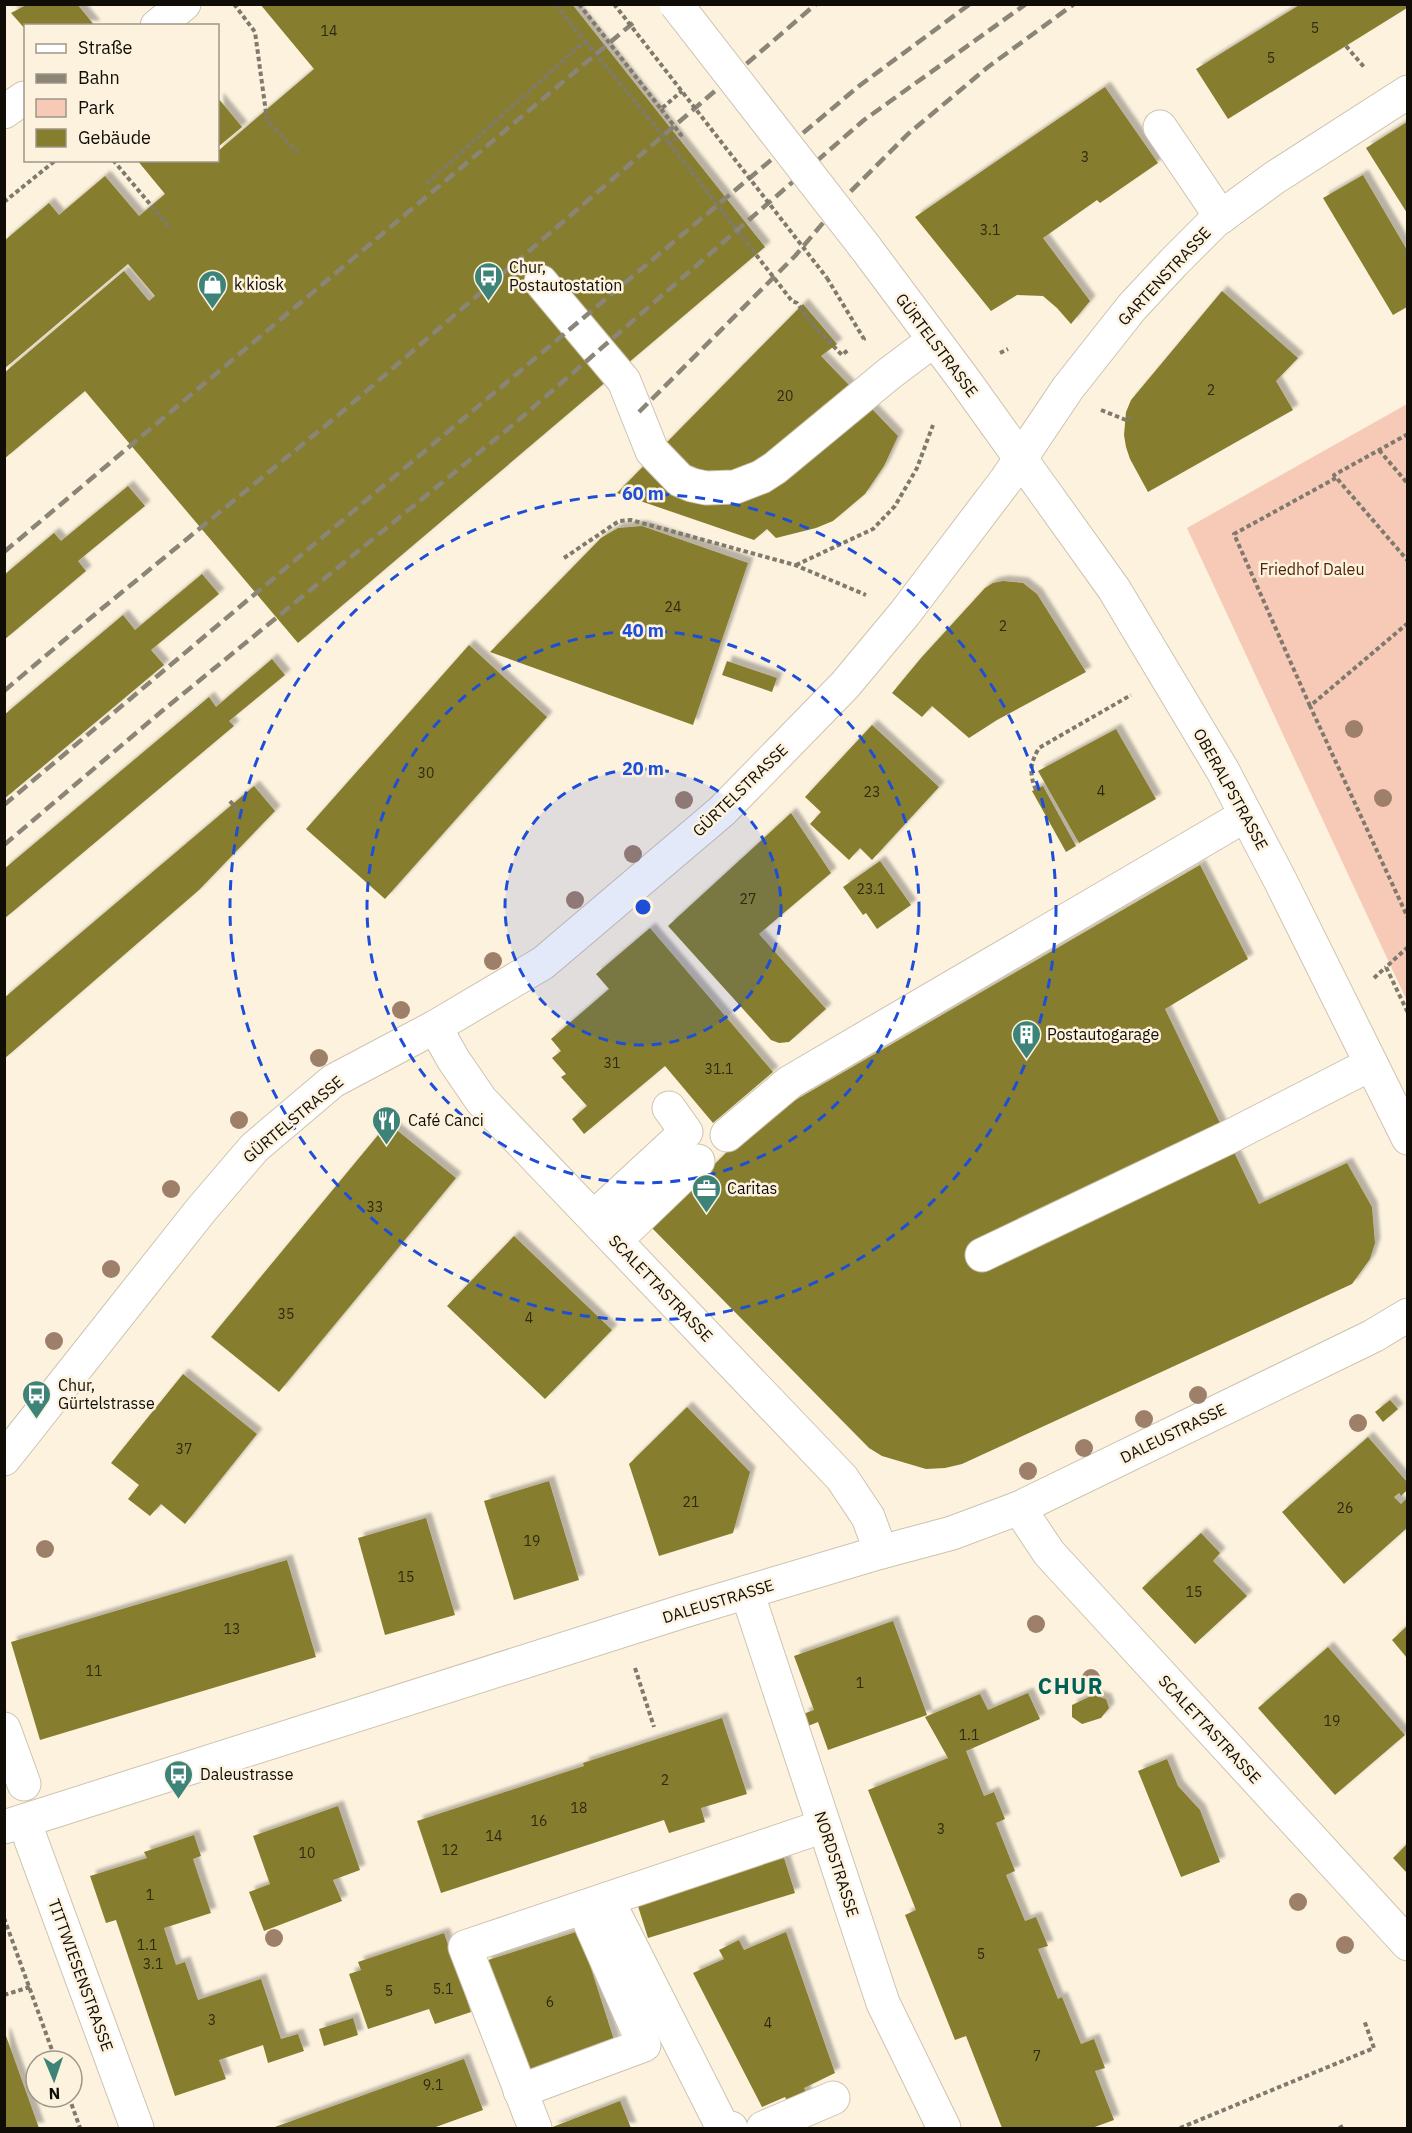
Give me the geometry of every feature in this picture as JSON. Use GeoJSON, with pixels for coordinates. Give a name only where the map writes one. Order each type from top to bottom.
{"type":"FeatureCollection","features":[{"type":"Feature","properties":{"kind":"street"},"geometry":{"type":"LineString","coordinates":[[159,24],[183,4]]}},
{"type":"Feature","properties":{"kind":"street","name":"GÜRTELSTRASSE"},"geometry":{"type":"LineString","coordinates":[[4,1459],[201,1210],[254,1148],[333,1081],[435,1027],[543,963],[722,812],[845,685],[905,613],[1020,460],[965,381],[865,247],[676,4]]}},
{"type":"Feature","properties":{"kind":"street","name":"GARTENSTRASSE"},"geometry":{"type":"LineString","coordinates":[[1020,460],[1068,388],[1132,308],[1174,262],[1221,217],[1282,172],[1407,92]]}},
{"type":"Feature","properties":{"kind":"street"},"geometry":{"type":"LineString","coordinates":[[1160,127],[1221,217]]}},
{"type":"Feature","properties":{"kind":"street"},"geometry":{"type":"LineString","coordinates":[[541,282],[624,381],[652,452],[680,480],[706,488],[735,487],[761,477],[775,468],[890,373],[934,340]]}},
{"type":"Feature","properties":{"kind":"street","name":"OBERALPSTRASSE"},"geometry":{"type":"LineString","coordinates":[[1020,460],[1114,589],[1223,771],[1281,882],[1407,1138]]}},
{"type":"Feature","properties":{"kind":"street"},"geometry":{"type":"LineString","coordinates":[[727,1135],[790,1082],[1246,815]]}},
{"type":"Feature","properties":{"kind":"street","name":"SCALETTASTRASSE"},"geometry":{"type":"LineString","coordinates":[[435,1027],[453,1059],[481,1100],[843,1478],[868,1517],[881,1552]]}},
{"type":"Feature","properties":{"kind":"street"},"geometry":{"type":"LineString","coordinates":[[982,1254],[1227,1138],[1371,1064]]}},
{"type":"Feature","properties":{"kind":"street"},"geometry":{"type":"LineString","coordinates":[[594,1218],[686,1132],[669,1108]]}},
{"type":"Feature","properties":{"kind":"street"},"geometry":{"type":"LineString","coordinates":[[616,1240],[698,1161]]}},
{"type":"Feature","properties":{"kind":"street","name":"DALEUSTRASSE"},"geometry":{"type":"LineString","coordinates":[[14,1824],[747,1592],[952,1533],[1019,1508],[1373,1336],[1407,1315]]}},
{"type":"Feature","properties":{"kind":"street","name":"SCALETTASTRASSE"},"geometry":{"type":"LineString","coordinates":[[1019,1508],[1031,1529],[1056,1562],[1407,1944]]}},
{"type":"Feature","properties":{"kind":"street","name":"NORDSTRASSE"},"geometry":{"type":"LineString","coordinates":[[747,1592],[883,2003],[944,2128]]}},
{"type":"Feature","properties":{"kind":"street"},"geometry":{"type":"LineString","coordinates":[[4,1729],[24,1784]]}},
{"type":"Feature","properties":{"kind":"street","name":"TITTWIESENSTRASSE"},"geometry":{"type":"LineString","coordinates":[[14,1824],[137,2128]]}},
{"type":"Feature","properties":{"kind":"street"},"geometry":{"type":"LineString","coordinates":[[535,2128],[465,1947],[824,1826]]}},
{"type":"Feature","properties":{"kind":"street"},"geometry":{"type":"LineString","coordinates":[[520,2091],[644,2045],[595,1903]]}},
{"type":"Feature","properties":{"kind":"street"},"geometry":{"type":"LineString","coordinates":[[595,1903],[722,2126],[731,2128]]}},
{"type":"Feature","properties":{"kind":"street"},"geometry":{"type":"LineString","coordinates":[[763,2128],[833,2098]]}},
{"type":"Feature","properties":{"kind":"path"},"geometry":{"type":"LineString","coordinates":[[234,4],[255,32],[267,120],[298,153]]}},
{"type":"Feature","properties":{"kind":"path"},"geometry":{"type":"LineString","coordinates":[[555,4],[670,144],[792,301],[797,303],[814,326],[842,355]]}},
{"type":"Feature","properties":{"kind":"path"},"geometry":{"type":"LineString","coordinates":[[579,4],[681,135],[670,144]]}},
{"type":"Feature","properties":{"kind":"path"},"geometry":{"type":"LineString","coordinates":[[614,4],[827,278],[864,339]]}},
{"type":"Feature","properties":{"kind":"path"},"geometry":{"type":"LineString","coordinates":[[427,183],[585,41]]}},
{"type":"Feature","properties":{"kind":"path"},"geometry":{"type":"LineString","coordinates":[[1346,46],[1364,67]]}},
{"type":"Feature","properties":{"kind":"path"},"geometry":{"type":"LineString","coordinates":[[661,109],[682,91]]}},
{"type":"Feature","properties":{"kind":"path"},"geometry":{"type":"LineString","coordinates":[[4,202],[54,162]]}},
{"type":"Feature","properties":{"kind":"path"},"geometry":{"type":"LineString","coordinates":[[115,162],[171,229]]}},
{"type":"Feature","properties":{"kind":"path"},"geometry":{"type":"LineString","coordinates":[[1000,353],[1008,349]]}},
{"type":"Feature","properties":{"kind":"path"},"geometry":{"type":"LineString","coordinates":[[1092,407],[1126,420],[1131,417]]}},
{"type":"Feature","properties":{"kind":"path"},"geometry":{"type":"LineString","coordinates":[[795,565],[873,529],[895,506],[916,468],[933,425]]}},
{"type":"Feature","properties":{"kind":"path"},"geometry":{"type":"LineString","coordinates":[[1407,434],[1334,475],[1407,561]]}},
{"type":"Feature","properties":{"kind":"path"},"geometry":{"type":"LineString","coordinates":[[1379,450],[1407,484]]}},
{"type":"Feature","properties":{"kind":"path"},"geometry":{"type":"LineString","coordinates":[[1336,478],[1234,534],[1407,918]]}},
{"type":"Feature","properties":{"kind":"path"},"geometry":{"type":"LineString","coordinates":[[564,558],[619,521],[631,520],[795,565],[867,595]]}},
{"type":"Feature","properties":{"kind":"path"},"geometry":{"type":"LineString","coordinates":[[1310,706],[1407,623]]}},
{"type":"Feature","properties":{"kind":"path"},"geometry":{"type":"LineString","coordinates":[[1036,790],[1030,772],[1039,748],[1166,676]]}},
{"type":"Feature","properties":{"kind":"path"},"geometry":{"type":"LineString","coordinates":[[230,801],[240,813]]}},
{"type":"Feature","properties":{"kind":"path"},"geometry":{"type":"LineString","coordinates":[[1374,978],[1407,947]]}},
{"type":"Feature","properties":{"kind":"path"},"geometry":{"type":"LineString","coordinates":[[1386,967],[1407,1013]]}},
{"type":"Feature","properties":{"kind":"path"},"geometry":{"type":"LineString","coordinates":[[633,1661],[654,1727]]}},
{"type":"Feature","properties":{"kind":"path"},"geometry":{"type":"LineString","coordinates":[[4,1918],[52,2049]]}},
{"type":"Feature","properties":{"kind":"path"},"geometry":{"type":"LineString","coordinates":[[4,1995],[30,1987]]}},
{"type":"Feature","properties":{"kind":"path"},"geometry":{"type":"LineString","coordinates":[[1180,2128],[1374,2048],[1364,2020]]}},
{"type":"Feature","properties":{"kind":"path"},"geometry":{"type":"LineString","coordinates":[[73,2109],[80,2128]]}},
{"type":"Feature","properties":{"kind":"path"},"geometry":{"type":"LineString","coordinates":[[1339,2128],[1345,2125]]}},
{"type":"Feature","properties":{"kind":"green space","name":"Friedhof Daleu"},"geometry":{"type":"Polygon","coordinates":[[[1407,404],[1407,1001],[1187,528],[1407,404]]]}},
{"type":"Feature","properties":{"kind":"building"},"geometry":{"type":"Polygon","coordinates":[[[28,4],[77,4],[93,24],[24,24],[24,28],[11,13],[28,4]]]}},
{"type":"Feature","properties":{"kind":"building"},"geometry":{"type":"Polygon","coordinates":[[[260,4],[572,4],[765,247],[298,643],[85,391],[4,459],[4,373],[124,271],[149,301],[155,296],[128,264],[4,369],[4,241],[49,203],[59,215],[105,176],[139,216],[165,194],[139,162],[219,162],[219,150],[314,69],[260,4]]]}},
{"type":"Feature","properties":{"kind":"building"},"geometry":{"type":"Polygon","coordinates":[[[1301,4],[1407,4],[1407,8],[1228,119],[1196,69],[1301,4]]]}},
{"type":"Feature","properties":{"kind":"building"},"geometry":{"type":"Polygon","coordinates":[[[1105,87],[1158,163],[1100,203],[1097,200],[1043,238],[1090,301],[1071,324],[1043,296],[1017,295],[991,311],[915,217],[1105,87]]]}},
{"type":"Feature","properties":{"kind":"building"},"geometry":{"type":"Polygon","coordinates":[[[219,99],[242,127],[219,146],[219,99]]]}},
{"type":"Feature","properties":{"kind":"building"},"geometry":{"type":"Polygon","coordinates":[[[1407,122],[1407,213],[1366,148],[1407,122]]]}},
{"type":"Feature","properties":{"kind":"building"},"geometry":{"type":"Polygon","coordinates":[[[1363,175],[1407,250],[1407,307],[1393,315],[1323,198],[1363,175]]]}},
{"type":"Feature","properties":{"kind":"building"},"geometry":{"type":"Polygon","coordinates":[[[1222,291],[1298,358],[1276,381],[1293,410],[1148,492],[1126,447],[1124,435],[1126,412],[1131,400],[1222,291]]]}},
{"type":"Feature","properties":{"kind":"building"},"geometry":{"type":"Polygon","coordinates":[[[803,304],[837,344],[821,356],[898,436],[884,466],[865,494],[833,521],[816,528],[776,538],[767,529],[754,540],[617,493],[803,304]]]}},
{"type":"Feature","properties":{"kind":"building"},"geometry":{"type":"Polygon","coordinates":[[[128,486],[145,506],[78,561],[86,571],[4,640],[4,575],[54,533],[61,541],[128,486]]]}},
{"type":"Feature","properties":{"kind":"building"},"geometry":{"type":"Polygon","coordinates":[[[642,526],[748,563],[693,725],[490,652],[601,538],[618,528],[642,526]]]}},
{"type":"Feature","properties":{"kind":"building"},"geometry":{"type":"Polygon","coordinates":[[[202,574],[219,594],[151,650],[164,665],[4,799],[4,715],[123,615],[135,630],[202,574]]]}},
{"type":"Feature","properties":{"kind":"building"},"geometry":{"type":"Polygon","coordinates":[[[1003,581],[1023,583],[1037,594],[1086,672],[997,720],[969,738],[932,706],[922,717],[892,693],[985,588],[1003,581]]]}},
{"type":"Feature","properties":{"kind":"building"},"geometry":{"type":"Polygon","coordinates":[[[469,645],[547,717],[385,899],[306,829],[469,645]]]}},
{"type":"Feature","properties":{"kind":"building"},"geometry":{"type":"Polygon","coordinates":[[[272,659],[285,675],[229,721],[234,726],[4,919],[4,869],[209,697],[216,707],[272,659]]]}},
{"type":"Feature","properties":{"kind":"building"},"geometry":{"type":"Polygon","coordinates":[[[727,661],[777,678],[772,692],[722,675],[727,661]]]}},
{"type":"Feature","properties":{"kind":"building"},"geometry":{"type":"Polygon","coordinates":[[[872,725],[939,787],[872,860],[860,848],[849,860],[810,824],[821,812],[805,797],[872,725]]]}},
{"type":"Feature","properties":{"kind":"building"},"geometry":{"type":"Polygon","coordinates":[[[1116,729],[1156,799],[1079,843],[1038,771],[1116,729]]]}},
{"type":"Feature","properties":{"kind":"building"},"geometry":{"type":"Polygon","coordinates":[[[254,786],[275,811],[199,890],[4,1059],[4,998],[254,786]]]}},
{"type":"Feature","properties":{"kind":"building"},"geometry":{"type":"Polygon","coordinates":[[[1043,786],[1076,846],[1066,852],[1032,791],[1043,786]]]}},
{"type":"Feature","properties":{"kind":"building"},"geometry":{"type":"Polygon","coordinates":[[[791,813],[831,873],[759,934],[826,1009],[789,1042],[779,1043],[771,1040],[668,926],[791,813]]]}},
{"type":"Feature","properties":{"kind":"building"},"geometry":{"type":"Polygon","coordinates":[[[880,861],[911,905],[877,929],[866,913],[863,915],[843,887],[880,861]]]}},
{"type":"Feature","properties":{"kind":"building"},"geometry":{"type":"Polygon","coordinates":[[[1200,865],[1248,959],[1165,1009],[1259,1204],[1347,1163],[1372,1207],[1375,1243],[1370,1259],[1352,1284],[962,1464],[926,1469],[882,1456],[869,1448],[651,1227],[731,1148],[775,1112],[1200,865]]]}},
{"type":"Feature","properties":{"kind":"building"},"geometry":{"type":"Polygon","coordinates":[[[650,928],[773,1072],[713,1123],[665,1066],[584,1134],[572,1119],[587,1106],[561,1077],[566,1074],[552,1058],[561,1051],[551,1039],[609,989],[596,974],[650,928]]]}},
{"type":"Feature","properties":{"kind":"building"},"geometry":{"type":"Polygon","coordinates":[[[388,1123],[456,1178],[279,1392],[211,1337],[388,1123]]]}},
{"type":"Feature","properties":{"kind":"building"},"geometry":{"type":"Polygon","coordinates":[[[514,1236],[612,1330],[545,1399],[447,1306],[514,1236]]]}},
{"type":"Feature","properties":{"kind":"building"},"geometry":{"type":"Polygon","coordinates":[[[183,1374],[257,1434],[185,1524],[161,1504],[150,1516],[128,1499],[139,1485],[111,1463],[183,1374]]]}},
{"type":"Feature","properties":{"kind":"building"},"geometry":{"type":"Polygon","coordinates":[[[1390,1400],[1398,1409],[1383,1422],[1375,1412],[1390,1400]]]}},
{"type":"Feature","properties":{"kind":"building"},"geometry":{"type":"Polygon","coordinates":[[[687,1407],[750,1472],[733,1533],[659,1556],[629,1464],[687,1407]]]}},
{"type":"Feature","properties":{"kind":"building"},"geometry":{"type":"Polygon","coordinates":[[[1368,1437],[1407,1482],[1407,1490],[1401,1496],[1399,1493],[1394,1497],[1401,1504],[1407,1498],[1407,1528],[1344,1584],[1282,1512],[1368,1437]]]}},
{"type":"Feature","properties":{"kind":"building"},"geometry":{"type":"Polygon","coordinates":[[[549,1481],[579,1580],[514,1600],[484,1501],[549,1481]]]}},
{"type":"Feature","properties":{"kind":"building"},"geometry":{"type":"Polygon","coordinates":[[[426,1518],[455,1615],[385,1635],[358,1538],[426,1518]]]}},
{"type":"Feature","properties":{"kind":"building"},"geometry":{"type":"Polygon","coordinates":[[[1201,1533],[1220,1553],[1213,1561],[1247,1596],[1195,1644],[1142,1588],[1201,1533]]]}},
{"type":"Feature","properties":{"kind":"building"},"geometry":{"type":"Polygon","coordinates":[[[287,1560],[316,1657],[40,1740],[11,1642],[287,1560]]]}},
{"type":"Feature","properties":{"kind":"building"},"geometry":{"type":"Polygon","coordinates":[[[893,1621],[927,1715],[828,1750],[818,1722],[808,1726],[803,1714],[814,1710],[794,1656],[893,1621]]]}},
{"type":"Feature","properties":{"kind":"building"},"geometry":{"type":"Polygon","coordinates":[[[1407,1626],[1407,1658],[1392,1640],[1407,1626]]]}},
{"type":"Feature","properties":{"kind":"building"},"geometry":{"type":"Polygon","coordinates":[[[1328,1647],[1405,1735],[1335,1795],[1258,1708],[1328,1647]]]}},
{"type":"Feature","properties":{"kind":"building"},"geometry":{"type":"Polygon","coordinates":[[[1028,1693],[1040,1719],[966,1751],[984,1796],[994,1792],[1005,1819],[996,1823],[1015,1871],[1006,1875],[1025,1921],[1036,1917],[1048,1946],[1038,1949],[1058,1999],[1062,1997],[1081,2044],[1094,2039],[1105,2068],[1095,2071],[1114,2120],[1092,2128],[1002,2128],[966,2036],[955,2040],[905,1915],[916,1910],[868,1790],[948,1758],[925,1717],[980,1694],[988,1710],[1028,1693]]]}},
{"type":"Feature","properties":{"kind":"building"},"geometry":{"type":"Polygon","coordinates":[[[1093,1695],[1106,1699],[1109,1708],[1101,1718],[1082,1724],[1072,1717],[1072,1705],[1093,1695]]]}},
{"type":"Feature","properties":{"kind":"building"},"geometry":{"type":"Polygon","coordinates":[[[722,1718],[747,1794],[701,1808],[705,1822],[669,1833],[664,1820],[441,1893],[417,1821],[584,1766],[583,1763],[722,1718]]]}},
{"type":"Feature","properties":{"kind":"building"},"geometry":{"type":"Polygon","coordinates":[[[1167,1759],[1178,1786],[1200,1810],[1220,1862],[1181,1877],[1138,1771],[1167,1759]]]}},
{"type":"Feature","properties":{"kind":"building"},"geometry":{"type":"Polygon","coordinates":[[[338,1806],[360,1870],[333,1880],[342,1901],[264,1931],[249,1892],[270,1884],[253,1836],[338,1806]]]}},
{"type":"Feature","properties":{"kind":"building"},"geometry":{"type":"Polygon","coordinates":[[[194,1835],[201,1856],[193,1859],[211,1913],[164,1928],[176,1965],[185,1962],[198,2000],[261,1979],[281,2039],[298,2034],[304,2051],[268,2063],[263,2045],[219,2060],[226,2079],[175,2096],[116,1920],[106,1923],[90,1876],[147,1858],[144,1852],[194,1835]]]}},
{"type":"Feature","properties":{"kind":"building"},"geometry":{"type":"Polygon","coordinates":[[[1407,1844],[1407,1873],[1393,1858],[1407,1844]]]}},
{"type":"Feature","properties":{"kind":"building"},"geometry":{"type":"Polygon","coordinates":[[[784,1858],[795,1893],[648,1938],[637,1903],[784,1858]]]}},
{"type":"Feature","properties":{"kind":"building"},"geometry":{"type":"Polygon","coordinates":[[[579,1931],[615,2043],[522,2073],[485,1961],[579,1931]]]}},
{"type":"Feature","properties":{"kind":"building"},"geometry":{"type":"Polygon","coordinates":[[[786,1932],[835,2073],[804,2088],[808,2097],[790,2106],[785,2097],[762,2107],[693,1973],[724,1959],[719,1950],[739,1940],[744,1950],[786,1932]]]}},
{"type":"Feature","properties":{"kind":"building"},"geometry":{"type":"Polygon","coordinates":[[[444,1933],[471,2012],[435,2024],[429,2009],[368,2029],[349,1974],[361,1970],[358,1962],[444,1933]]]}},
{"type":"Feature","properties":{"kind":"building"},"geometry":{"type":"Polygon","coordinates":[[[353,2018],[358,2035],[324,2046],[319,2029],[353,2018]]]}},
{"type":"Feature","properties":{"kind":"building"},"geometry":{"type":"Polygon","coordinates":[[[5,2033],[24,2086],[24,2109],[32,2109],[39,2128],[4,2128],[5,2033]]]}},
{"type":"Feature","properties":{"kind":"building"},"geometry":{"type":"Polygon","coordinates":[[[464,2059],[483,2110],[433,2128],[272,2128],[464,2059]]]}},
{"type":"Feature","properties":{"kind":"building"},"geometry":{"type":"Polygon","coordinates":[[[620,2101],[631,2128],[550,2128],[620,2101]]]}},
{"type":"Feature","properties":{"kind":"railway"},"geometry":{"type":"LineString","coordinates":[[4,691],[342,412],[816,4]]}},
{"type":"Feature","properties":{"kind":"railway"},"geometry":{"type":"LineString","coordinates":[[4,805],[859,86],[970,4]]}},
{"type":"Feature","properties":{"kind":"railway"},"geometry":{"type":"LineString","coordinates":[[4,845],[162,711],[514,424],[864,120],[1026,4]]}},
{"type":"Feature","properties":{"kind":"railway"},"geometry":{"type":"LineString","coordinates":[[639,412],[795,256],[844,198],[908,134],[988,67],[1074,4]]}},
{"type":"Feature","properties":{"kind":"railway"},"geometry":{"type":"LineString","coordinates":[[4,552],[633,23]]}},
{"type":"Feature","properties":{"kind":"place","name":"Chur, Postautostation"},"geometry":{"type":"Point","coordinates":[488,302]}},
{"type":"Feature","properties":{"kind":"place","name":"k kiosk"},"geometry":{"type":"Point","coordinates":[213,310]}},
{"type":"Feature","properties":{"kind":"place","name":"Postautogarage"},"geometry":{"type":"Point","coordinates":[1026,1060]}},
{"type":"Feature","properties":{"kind":"place","name":"Café Canci"},"geometry":{"type":"Point","coordinates":[387,1146]}},
{"type":"Feature","properties":{"kind":"place","name":"Caritas"},"geometry":{"type":"Point","coordinates":[706,1214]}},
{"type":"Feature","properties":{"kind":"place","name":"Chur, Gürtelstrasse"},"geometry":{"type":"Point","coordinates":[37,1420]}},
{"type":"Feature","properties":{"kind":"place","name":"Daleustrasse"},"geometry":{"type":"Point","coordinates":[179,1800]}},
{"type":"Feature","properties":{"kind":"district","name":"CHUR"},"geometry":{"type":"Point","coordinates":[1071,1685]}}]}
